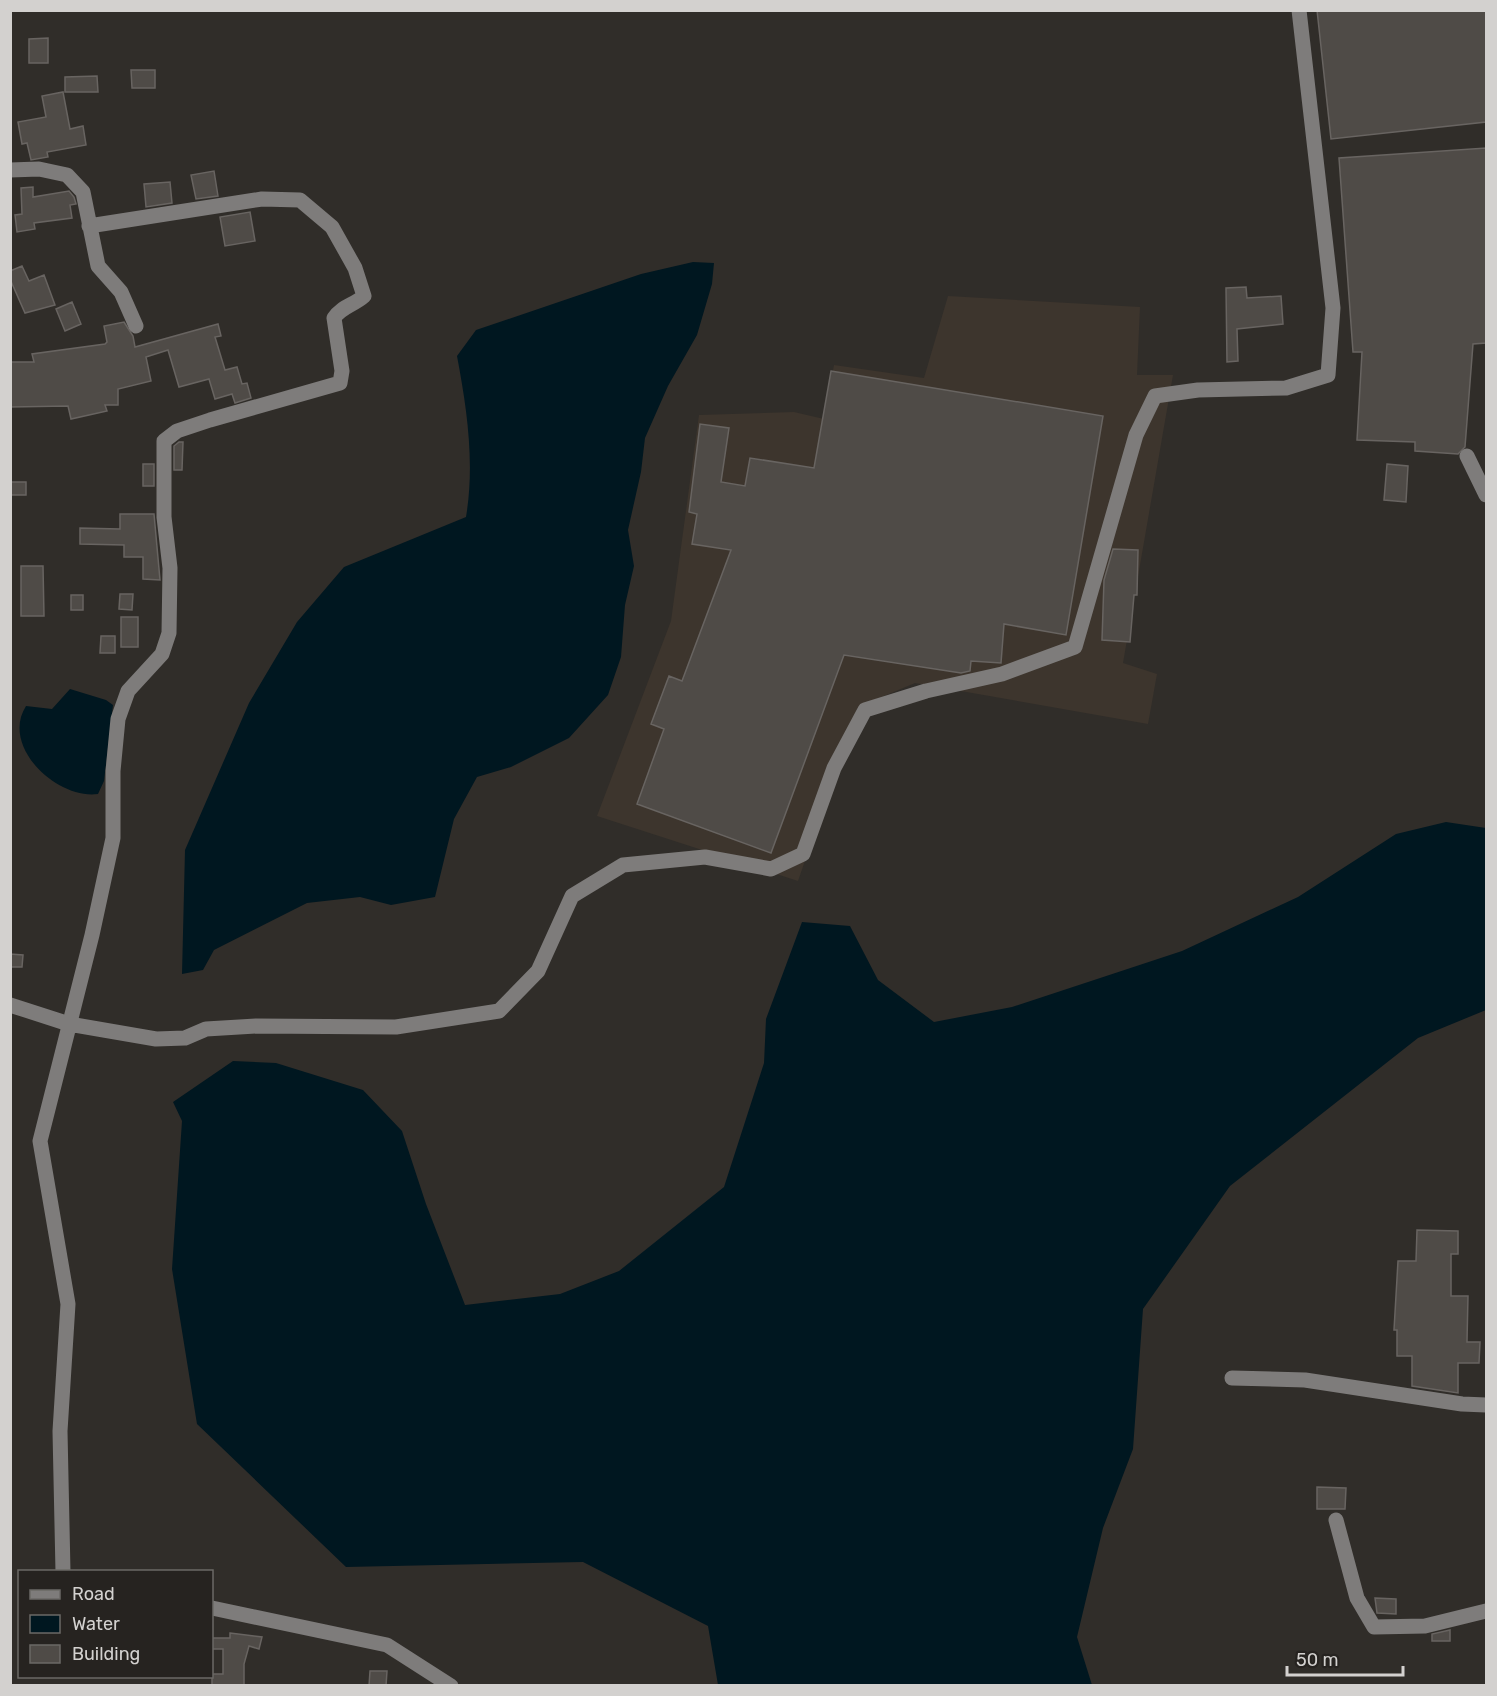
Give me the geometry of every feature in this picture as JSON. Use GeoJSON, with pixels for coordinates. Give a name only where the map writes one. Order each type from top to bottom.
{"type":"FeatureCollection","features":[{"type":"Feature","properties":{"kind":"street"},"geometry":{"type":"LineString","coordinates":[[10,1005],[69,1024],[156,1039],[185,1038],[206,1029],[256,1026],[396,1028],[499,1011],[538,971],[572,896],[623,865],[705,857],[771,869],[803,854],[834,768],[865,710],[927,691],[1002,674],[1075,647],[1136,435],[1155,396],[1198,390],[1286,388],[1328,375],[1333,308],[1299,10]]}},
{"type":"Feature","properties":{"kind":"street"},"geometry":{"type":"LineString","coordinates":[[10,170],[39,169],[67,175],[83,192],[88,226],[98,266],[121,292],[136,326]]}},
{"type":"Feature","properties":{"kind":"street"},"geometry":{"type":"LineString","coordinates":[[63,1570],[60,1431],[68,1304],[40,1141],[113,838],[113,771],[118,719],[128,691],[162,654],[169,633],[171,588],[164,517],[164,441],[177,431],[210,420],[340,383],[342,371],[334,318],[339,310],[355,304],[364,296],[355,268],[332,227],[300,200],[262,199],[88,226]]}},
{"type":"Feature","properties":{"kind":"street"},"geometry":{"type":"LineString","coordinates":[[1467,456],[1486,495]]}},
{"type":"Feature","properties":{"kind":"street"},"geometry":{"type":"LineString","coordinates":[[1232,1378],[1305,1380],[1462,1404],[1486,1405]]}},
{"type":"Feature","properties":{"kind":"street"},"geometry":{"type":"LineString","coordinates":[[1336,1520],[1357,1598],[1374,1627],[1425,1626],[1486,1611]]}},
{"type":"Feature","properties":{"kind":"street"},"geometry":{"type":"LineString","coordinates":[[213,1608],[387,1645],[451,1686]]}},
{"type":"Feature","properties":{"kind":"shaded area"},"geometry":{"type":"Polygon","coordinates":[[[948,296],[1140,307],[1137,375],[1173,375],[1123,663],[1157,674],[1148,724],[915,683],[858,707],[798,881],[597,816],[671,621],[699,415],[794,412],[824,419],[834,365],[924,378],[948,296]]]}},
{"type":"Feature","properties":{"kind":"water"},"geometry":{"type":"Polygon","coordinates":[[[693,262],[714,263],[712,284],[697,335],[668,386],[645,438],[641,472],[628,530],[634,566],[625,605],[621,657],[608,695],[569,738],[511,767],[477,777],[454,819],[435,897],[391,905],[360,897],[307,903],[214,950],[203,970],[182,974],[185,850],[249,703],[297,622],[344,567],[466,517],[470,477],[469,436],[457,356],[476,330],[641,274],[693,262]]]}},
{"type":"Feature","properties":{"kind":"water"},"geometry":{"type":"Polygon","coordinates":[[[70,689],[106,700],[113,705],[104,781],[98,794],[82,794],[66,789],[51,780],[37,768],[21,738],[20,722],[26,706],[52,709],[70,689]]]}},
{"type":"Feature","properties":{"kind":"water"},"geometry":{"type":"Polygon","coordinates":[[[1446,822],[1486,828],[1486,1010],[1418,1038],[1230,1186],[1143,1309],[1133,1449],[1103,1528],[1077,1637],[1092,1685],[718,1685],[708,1626],[583,1562],[346,1567],[197,1424],[172,1269],[182,1121],[173,1102],[233,1061],[276,1063],[363,1090],[402,1131],[426,1204],[465,1305],[560,1294],[619,1271],[724,1187],[764,1063],[766,1019],[802,922],[850,926],[878,980],[934,1022],[1012,1007],[1182,951],[1298,897],[1396,834],[1446,822]]]}},
{"type":"Feature","properties":{"kind":"building"},"geometry":{"type":"Polygon","coordinates":[[[1317,10],[1486,10],[1486,122],[1331,139],[1317,10]]]}},
{"type":"Feature","properties":{"kind":"building"},"geometry":{"type":"Polygon","coordinates":[[[48,38],[48,63],[29,63],[29,39],[48,38]]]}},
{"type":"Feature","properties":{"kind":"building"},"geometry":{"type":"Polygon","coordinates":[[[131,70],[155,70],[155,88],[132,88],[131,70]]]}},
{"type":"Feature","properties":{"kind":"building"},"geometry":{"type":"Polygon","coordinates":[[[97,76],[98,92],[65,92],[65,77],[97,76]]]}},
{"type":"Feature","properties":{"kind":"building"},"geometry":{"type":"Polygon","coordinates":[[[63,92],[70,129],[83,126],[86,145],[47,152],[48,157],[31,160],[27,143],[22,144],[18,122],[46,117],[42,96],[63,92]]]}},
{"type":"Feature","properties":{"kind":"building"},"geometry":{"type":"Polygon","coordinates":[[[1486,148],[1486,343],[1473,344],[1465,447],[1458,454],[1415,451],[1415,442],[1357,440],[1362,352],[1353,352],[1339,158],[1486,148]]]}},
{"type":"Feature","properties":{"kind":"building"},"geometry":{"type":"Polygon","coordinates":[[[214,171],[218,196],[196,199],[191,175],[214,171]]]}},
{"type":"Feature","properties":{"kind":"building"},"geometry":{"type":"Polygon","coordinates":[[[170,182],[172,203],[146,207],[144,184],[170,182]]]}},
{"type":"Feature","properties":{"kind":"building"},"geometry":{"type":"Polygon","coordinates":[[[33,187],[33,197],[69,191],[76,204],[70,205],[72,218],[34,223],[35,229],[17,232],[15,215],[22,214],[21,188],[33,187]]]}},
{"type":"Feature","properties":{"kind":"building"},"geometry":{"type":"Polygon","coordinates":[[[250,212],[255,241],[225,246],[220,217],[250,212]]]}},
{"type":"Feature","properties":{"kind":"building"},"geometry":{"type":"Polygon","coordinates":[[[22,266],[29,281],[44,275],[55,305],[25,313],[10,279],[10,271],[22,266]]]}},
{"type":"Feature","properties":{"kind":"building"},"geometry":{"type":"Polygon","coordinates":[[[1246,287],[1247,298],[1281,296],[1283,324],[1237,329],[1238,361],[1227,362],[1226,288],[1246,287]]]}},
{"type":"Feature","properties":{"kind":"building"},"geometry":{"type":"Polygon","coordinates":[[[72,302],[81,324],[65,331],[56,309],[72,302]]]}},
{"type":"Feature","properties":{"kind":"building"},"geometry":{"type":"Polygon","coordinates":[[[124,322],[133,336],[135,347],[218,324],[221,336],[215,337],[225,370],[237,367],[242,384],[247,383],[251,398],[235,403],[232,394],[215,399],[209,379],[179,387],[168,350],[146,357],[151,381],[118,389],[118,405],[105,405],[107,411],[71,419],[68,406],[10,407],[10,362],[34,362],[32,354],[105,344],[107,342],[104,326],[124,322]]]}},
{"type":"Feature","properties":{"kind":"building"},"geometry":{"type":"Polygon","coordinates":[[[831,371],[1103,416],[1066,635],[1004,624],[1001,663],[971,661],[970,671],[961,673],[844,655],[771,853],[637,804],[664,729],[651,724],[669,676],[682,681],[731,550],[692,544],[697,514],[689,512],[700,424],[729,428],[721,482],[745,486],[750,458],[814,468],[831,371]]]}},
{"type":"Feature","properties":{"kind":"building"},"geometry":{"type":"Polygon","coordinates":[[[183,442],[182,470],[174,470],[174,446],[183,442]]]}},
{"type":"Feature","properties":{"kind":"building"},"geometry":{"type":"Polygon","coordinates":[[[143,464],[154,464],[154,486],[143,486],[143,464]]]}},
{"type":"Feature","properties":{"kind":"building"},"geometry":{"type":"Polygon","coordinates":[[[1387,464],[1408,466],[1406,502],[1384,500],[1387,464]]]}},
{"type":"Feature","properties":{"kind":"building"},"geometry":{"type":"Polygon","coordinates":[[[10,482],[26,482],[26,495],[10,495],[10,482]]]}},
{"type":"Feature","properties":{"kind":"building"},"geometry":{"type":"Polygon","coordinates":[[[120,514],[154,514],[160,580],[143,579],[143,557],[124,557],[124,545],[80,544],[80,528],[120,529],[120,514]]]}},
{"type":"Feature","properties":{"kind":"building"},"geometry":{"type":"Polygon","coordinates":[[[1113,549],[1138,550],[1137,595],[1134,595],[1130,642],[1102,640],[1104,580],[1113,549]]]}},
{"type":"Feature","properties":{"kind":"building"},"geometry":{"type":"Polygon","coordinates":[[[21,566],[43,566],[44,616],[21,616],[21,566]]]}},
{"type":"Feature","properties":{"kind":"building"},"geometry":{"type":"Polygon","coordinates":[[[120,594],[133,594],[132,610],[119,609],[120,594]]]}},
{"type":"Feature","properties":{"kind":"building"},"geometry":{"type":"Polygon","coordinates":[[[71,595],[83,595],[83,610],[71,610],[71,595]]]}},
{"type":"Feature","properties":{"kind":"building"},"geometry":{"type":"Polygon","coordinates":[[[121,617],[138,617],[138,647],[121,647],[121,617]]]}},
{"type":"Feature","properties":{"kind":"building"},"geometry":{"type":"Polygon","coordinates":[[[101,636],[115,636],[115,653],[100,653],[101,636]]]}},
{"type":"Feature","properties":{"kind":"building"},"geometry":{"type":"Polygon","coordinates":[[[10,954],[23,955],[22,967],[10,967],[10,954]]]}},
{"type":"Feature","properties":{"kind":"building"},"geometry":{"type":"Polygon","coordinates":[[[1417,1230],[1458,1231],[1458,1254],[1451,1254],[1451,1296],[1468,1296],[1467,1342],[1480,1342],[1479,1363],[1458,1363],[1458,1393],[1412,1386],[1412,1356],[1397,1356],[1397,1330],[1394,1330],[1398,1261],[1416,1261],[1417,1230]]]}},
{"type":"Feature","properties":{"kind":"building"},"geometry":{"type":"Polygon","coordinates":[[[1317,1487],[1346,1488],[1345,1509],[1317,1509],[1317,1487]]]}},
{"type":"Feature","properties":{"kind":"building"},"geometry":{"type":"Polygon","coordinates":[[[1375,1598],[1396,1599],[1396,1614],[1377,1613],[1375,1598]]]}},
{"type":"Feature","properties":{"kind":"building"},"geometry":{"type":"Polygon","coordinates":[[[1450,1630],[1450,1641],[1432,1641],[1432,1634],[1450,1630]]]}},
{"type":"Feature","properties":{"kind":"building"},"geometry":{"type":"Polygon","coordinates":[[[230,1633],[262,1637],[259,1649],[249,1646],[244,1664],[244,1686],[212,1686],[213,1674],[223,1674],[223,1649],[213,1649],[213,1638],[230,1638],[230,1633]]]}},
{"type":"Feature","properties":{"kind":"building"},"geometry":{"type":"Polygon","coordinates":[[[370,1671],[387,1671],[386,1686],[369,1686],[370,1671]]]}}]}
